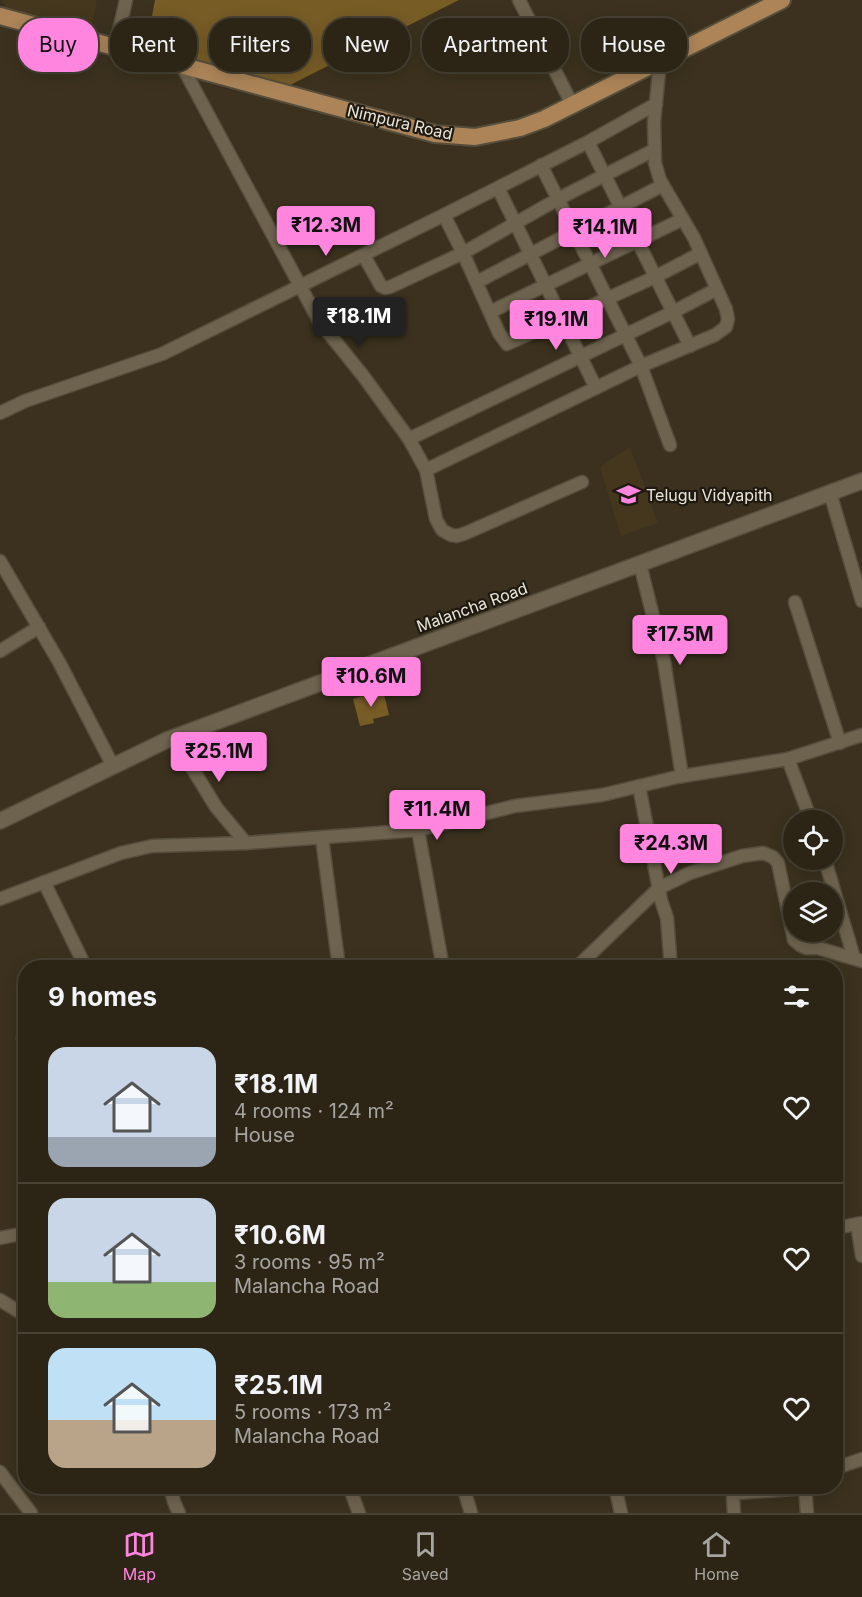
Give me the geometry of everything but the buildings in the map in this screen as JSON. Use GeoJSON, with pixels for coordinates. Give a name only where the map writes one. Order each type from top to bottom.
{"type":"FeatureCollection","features":[{"type":"Feature","properties":{"kind":"main road","name":"Nimpura Road"},"geometry":{"type":"LineString","coordinates":[[687,48],[782,0]]}},
{"type":"Feature","properties":{"kind":"main road","name":"Nimpura Road"},"geometry":{"type":"LineString","coordinates":[[0,16],[110,47]]}},
{"type":"Feature","properties":{"kind":"main road","name":"Nimpura Road"},"geometry":{"type":"LineString","coordinates":[[197,70],[435,134],[476,137],[497,134],[544,119],[640,72]]}},
{"type":"Feature","properties":{"kind":"street"},"geometry":{"type":"LineString","coordinates":[[122,18],[126,0]]}},
{"type":"Feature","properties":{"kind":"street"},"geometry":{"type":"LineString","coordinates":[[519,0],[573,106]]}},
{"type":"Feature","properties":{"kind":"street"},"geometry":{"type":"LineString","coordinates":[[185,72],[320,321],[409,439],[426,470],[436,519],[442,530],[457,536],[582,482]]}},
{"type":"Feature","properties":{"kind":"street"},"geometry":{"type":"LineString","coordinates":[[426,470],[641,366],[715,335],[726,327],[728,319],[726,309],[701,253],[663,185],[655,163],[659,72]]}},
{"type":"Feature","properties":{"kind":"street"},"geometry":{"type":"LineString","coordinates":[[0,413],[25,401],[162,354],[364,256],[588,142],[656,104]]}},
{"type":"Feature","properties":{"kind":"street"},"geometry":{"type":"LineString","coordinates":[[588,142],[690,346]]}},
{"type":"Feature","properties":{"kind":"street"},"geometry":{"type":"LineString","coordinates":[[364,256],[379,283],[385,288],[464,253],[558,199],[654,150]]}},
{"type":"Feature","properties":{"kind":"street"},"geometry":{"type":"LineString","coordinates":[[541,165],[641,366],[670,445]]}},
{"type":"Feature","properties":{"kind":"street"},"geometry":{"type":"LineString","coordinates":[[477,282],[663,185]]}},
{"type":"Feature","properties":{"kind":"street"},"geometry":{"type":"LineString","coordinates":[[498,188],[596,388]]}},
{"type":"Feature","properties":{"kind":"street"},"geometry":{"type":"LineString","coordinates":[[444,215],[464,253],[504,342],[507,344],[655,277],[701,253]]}},
{"type":"Feature","properties":{"kind":"street"},"geometry":{"type":"LineString","coordinates":[[490,312],[683,219]]}},
{"type":"Feature","properties":{"kind":"street"},"geometry":{"type":"LineString","coordinates":[[409,439],[717,289]]}},
{"type":"Feature","properties":{"kind":"street","name":"Malancha Road"},"geometry":{"type":"LineString","coordinates":[[0,821],[173,737],[862,481]]}},
{"type":"Feature","properties":{"kind":"street"},"geometry":{"type":"LineString","coordinates":[[830,493],[862,601]]}},
{"type":"Feature","properties":{"kind":"street"},"geometry":{"type":"LineString","coordinates":[[0,561],[59,662],[112,766]]}},
{"type":"Feature","properties":{"kind":"street"},"geometry":{"type":"LineString","coordinates":[[640,564],[664,661],[682,776]]}},
{"type":"Feature","properties":{"kind":"street"},"geometry":{"type":"LineString","coordinates":[[795,602],[840,743]]}},
{"type":"Feature","properties":{"kind":"street"},"geometry":{"type":"LineString","coordinates":[[0,651],[39,627]]}},
{"type":"Feature","properties":{"kind":"street"},"geometry":{"type":"LineString","coordinates":[[0,898],[121,853],[144,848],[418,830],[515,806],[602,795],[682,776],[788,759],[862,735]]}},
{"type":"Feature","properties":{"kind":"street"},"geometry":{"type":"LineString","coordinates":[[173,737],[216,807],[246,843]]}},
{"type":"Feature","properties":{"kind":"street"},"geometry":{"type":"LineString","coordinates":[[788,759],[807,810]]}},
{"type":"Feature","properties":{"kind":"street"},"geometry":{"type":"LineString","coordinates":[[639,786],[667,918],[670,960]]}},
{"type":"Feature","properties":{"kind":"street"},"geometry":{"type":"LineString","coordinates":[[418,830],[442,960]]}},
{"type":"Feature","properties":{"kind":"street"},"geometry":{"type":"LineString","coordinates":[[322,838],[338,960]]}},
{"type":"Feature","properties":{"kind":"street"},"geometry":{"type":"LineString","coordinates":[[584,960],[659,888],[690,873],[742,856],[763,854],[773,857],[778,863],[794,940],[806,948],[818,948],[858,959]]}},
{"type":"Feature","properties":{"kind":"street"},"geometry":{"type":"LineString","coordinates":[[828,870],[858,959]]}},
{"type":"Feature","properties":{"kind":"street"},"geometry":{"type":"LineString","coordinates":[[44,882],[82,960]]}},
{"type":"Feature","properties":{"kind":"street"},"geometry":{"type":"LineString","coordinates":[[843,1226],[859,1224],[862,1256]]}},
{"type":"Feature","properties":{"kind":"street"},"geometry":{"type":"LineString","coordinates":[[0,1238],[18,1235]]}},
{"type":"Feature","properties":{"kind":"street"},"geometry":{"type":"LineString","coordinates":[[0,1300],[18,1311]]}},
{"type":"Feature","properties":{"kind":"street"},"geometry":{"type":"LineString","coordinates":[[843,1466],[862,1459]]}},
{"type":"Feature","properties":{"kind":"street"},"geometry":{"type":"LineString","coordinates":[[0,1472],[31,1513]]}},
{"type":"Feature","properties":{"kind":"street"},"geometry":{"type":"LineString","coordinates":[[172,1494],[179,1513]]}},
{"type":"Feature","properties":{"kind":"street"},"geometry":{"type":"LineString","coordinates":[[352,1494],[359,1513]]}},
{"type":"Feature","properties":{"kind":"street"},"geometry":{"type":"LineString","coordinates":[[465,1494],[471,1513]]}},
{"type":"Feature","properties":{"kind":"street"},"geometry":{"type":"LineString","coordinates":[[617,1494],[621,1513]]}},
{"type":"Feature","properties":{"kind":"street"},"geometry":{"type":"LineString","coordinates":[[734,1513],[735,1494]]}},
{"type":"Feature","properties":{"kind":"street"},"geometry":{"type":"LineString","coordinates":[[806,1494],[807,1513]]}},
{"type":"Feature","properties":{"kind":"shaded area"},"geometry":{"type":"Polygon","coordinates":[[[2,0],[97,0],[93,18],[39,18],[8,11],[2,0]]]}},
{"type":"Feature","properties":{"kind":"shaded area","name":"Telugu Vidyapith"},"geometry":{"type":"Polygon","coordinates":[[[630,447],[658,523],[621,536],[600,467],[630,447]]]}},
{"type":"Feature","properties":{"kind":"place","name":"Telugu Vidyapith"},"geometry":{"type":"Point","coordinates":[628,495]}}]}
